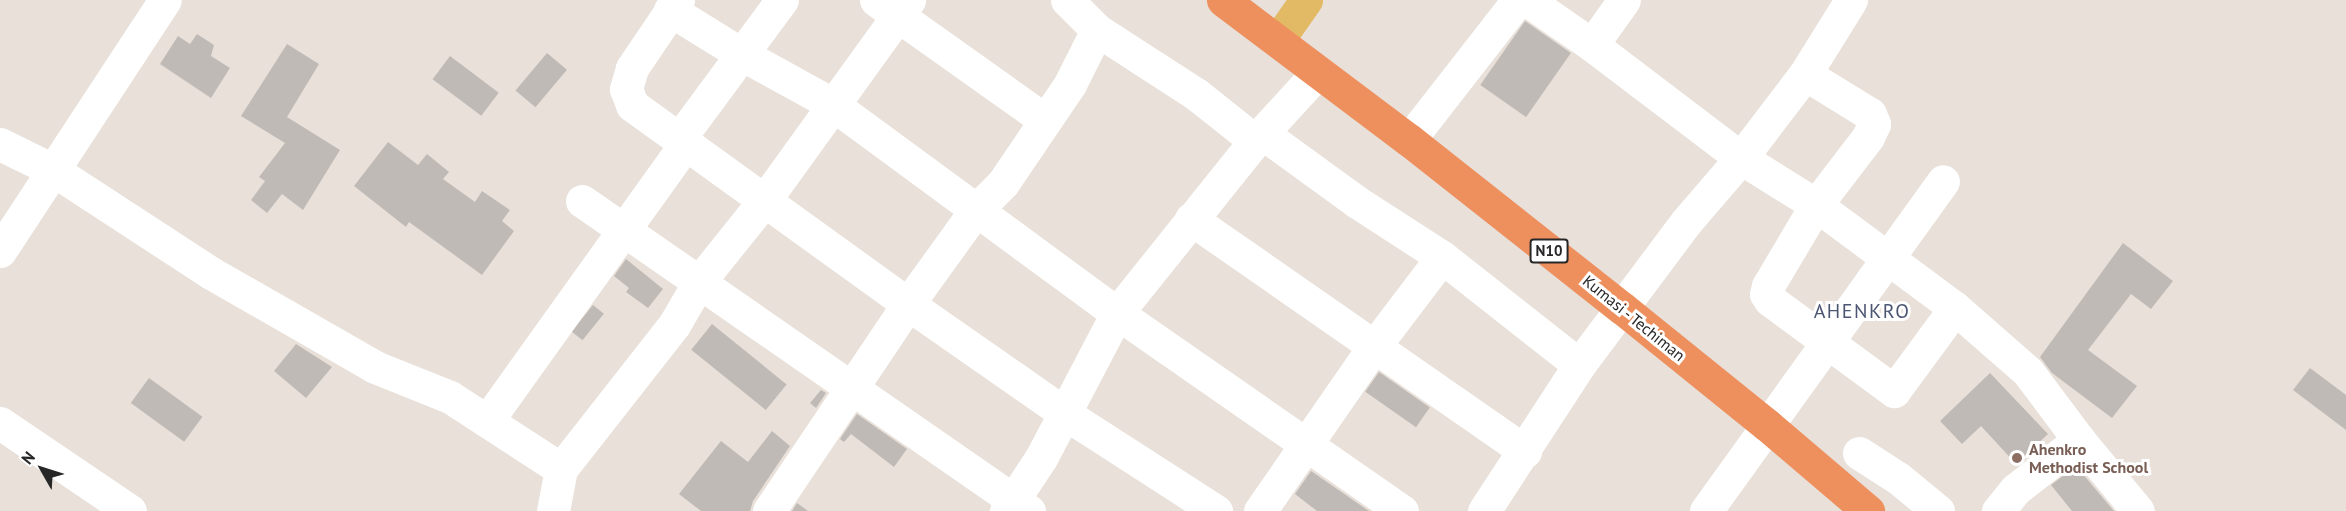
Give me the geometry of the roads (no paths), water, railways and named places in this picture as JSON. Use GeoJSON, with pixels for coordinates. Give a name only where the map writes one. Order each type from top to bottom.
{"type":"FeatureCollection","features":[{"type":"Feature","properties":{"kind":"highway","name":"Kumasi - Techiman"},"geometry":{"type":"LineString","coordinates":[[1223,0],[1409,140],[1622,308],[1869,511]]}},
{"type":"Feature","properties":{"kind":"main road"},"geometry":{"type":"LineString","coordinates":[[1278,40],[1306,0]]}},
{"type":"Feature","properties":{"kind":"street"},"geometry":{"type":"LineString","coordinates":[[0,251],[165,0]]}},
{"type":"Feature","properties":{"kind":"street"},"geometry":{"type":"LineString","coordinates":[[487,421],[624,231],[682,142],[782,0]]}},
{"type":"Feature","properties":{"kind":"street"},"geometry":{"type":"LineString","coordinates":[[1066,0],[1097,30],[1442,257],[1579,365]]}},
{"type":"Feature","properties":{"kind":"street"},"geometry":{"type":"LineString","coordinates":[[1409,140],[1518,0]]}},
{"type":"Feature","properties":{"kind":"street"},"geometry":{"type":"LineString","coordinates":[[1527,0],[1592,45],[1741,158],[1816,205],[1955,308],[2028,372],[2079,440],[2138,511]]}},
{"type":"Feature","properties":{"kind":"street"},"geometry":{"type":"LineString","coordinates":[[1592,45],[1624,0]]}},
{"type":"Feature","properties":{"kind":"street"},"geometry":{"type":"LineString","coordinates":[[1484,511],[1579,365],[1686,222],[1741,158],[1805,74],[1851,0]]}},
{"type":"Feature","properties":{"kind":"street"},"geometry":{"type":"LineString","coordinates":[[1216,511],[1064,413],[908,304],[632,105],[626,89],[632,68],[674,5],[743,55],[832,104],[1117,313],[1402,511]]}},
{"type":"Feature","properties":{"kind":"street"},"geometry":{"type":"LineString","coordinates":[[553,511],[561,469],[674,325],[699,282],[764,201],[832,104],[894,5],[1045,120]]}},
{"type":"Feature","properties":{"kind":"street"},"geometry":{"type":"LineString","coordinates":[[769,511],[908,304],[975,211],[1003,183],[1070,84],[1097,30]]}},
{"type":"Feature","properties":{"kind":"street"},"geometry":{"type":"LineString","coordinates":[[582,201],[852,389],[1016,507],[1117,313],[1258,137],[1318,72]]}},
{"type":"Feature","properties":{"kind":"street"},"geometry":{"type":"LineString","coordinates":[[1805,74],[1870,114],[1874,124],[1868,137],[1816,205],[1766,294],[1770,300],[1894,391],[1955,308]]}},
{"type":"Feature","properties":{"kind":"street"},"geometry":{"type":"LineString","coordinates":[[0,144],[53,170],[211,273],[375,367],[450,397],[561,469]]}},
{"type":"Feature","properties":{"kind":"street"},"geometry":{"type":"LineString","coordinates":[[1706,511],[1943,181]]}},
{"type":"Feature","properties":{"kind":"street"},"geometry":{"type":"LineString","coordinates":[[1191,219],[1373,348],[1525,451]]}},
{"type":"Feature","properties":{"kind":"street"},"geometry":{"type":"LineString","coordinates":[[1260,511],[1373,348],[1442,257]]}},
{"type":"Feature","properties":{"kind":"street"},"geometry":{"type":"LineString","coordinates":[[0,423],[129,511]]}},
{"type":"Feature","properties":{"kind":"street"},"geometry":{"type":"LineString","coordinates":[[1998,511],[2016,489],[2079,440]]}},
{"type":"Feature","properties":{"kind":"street"},"geometry":{"type":"LineString","coordinates":[[1859,453],[1898,478],[1938,511]]}},
{"type":"Feature","properties":{"kind":"place","name":"Ahenkro Methodist School"},"geometry":{"type":"Point","coordinates":[2017,458]}},
{"type":"Feature","properties":{"kind":"district","name":"AHENKRO"},"geometry":{"type":"Point","coordinates":[1862,311]}}]}
